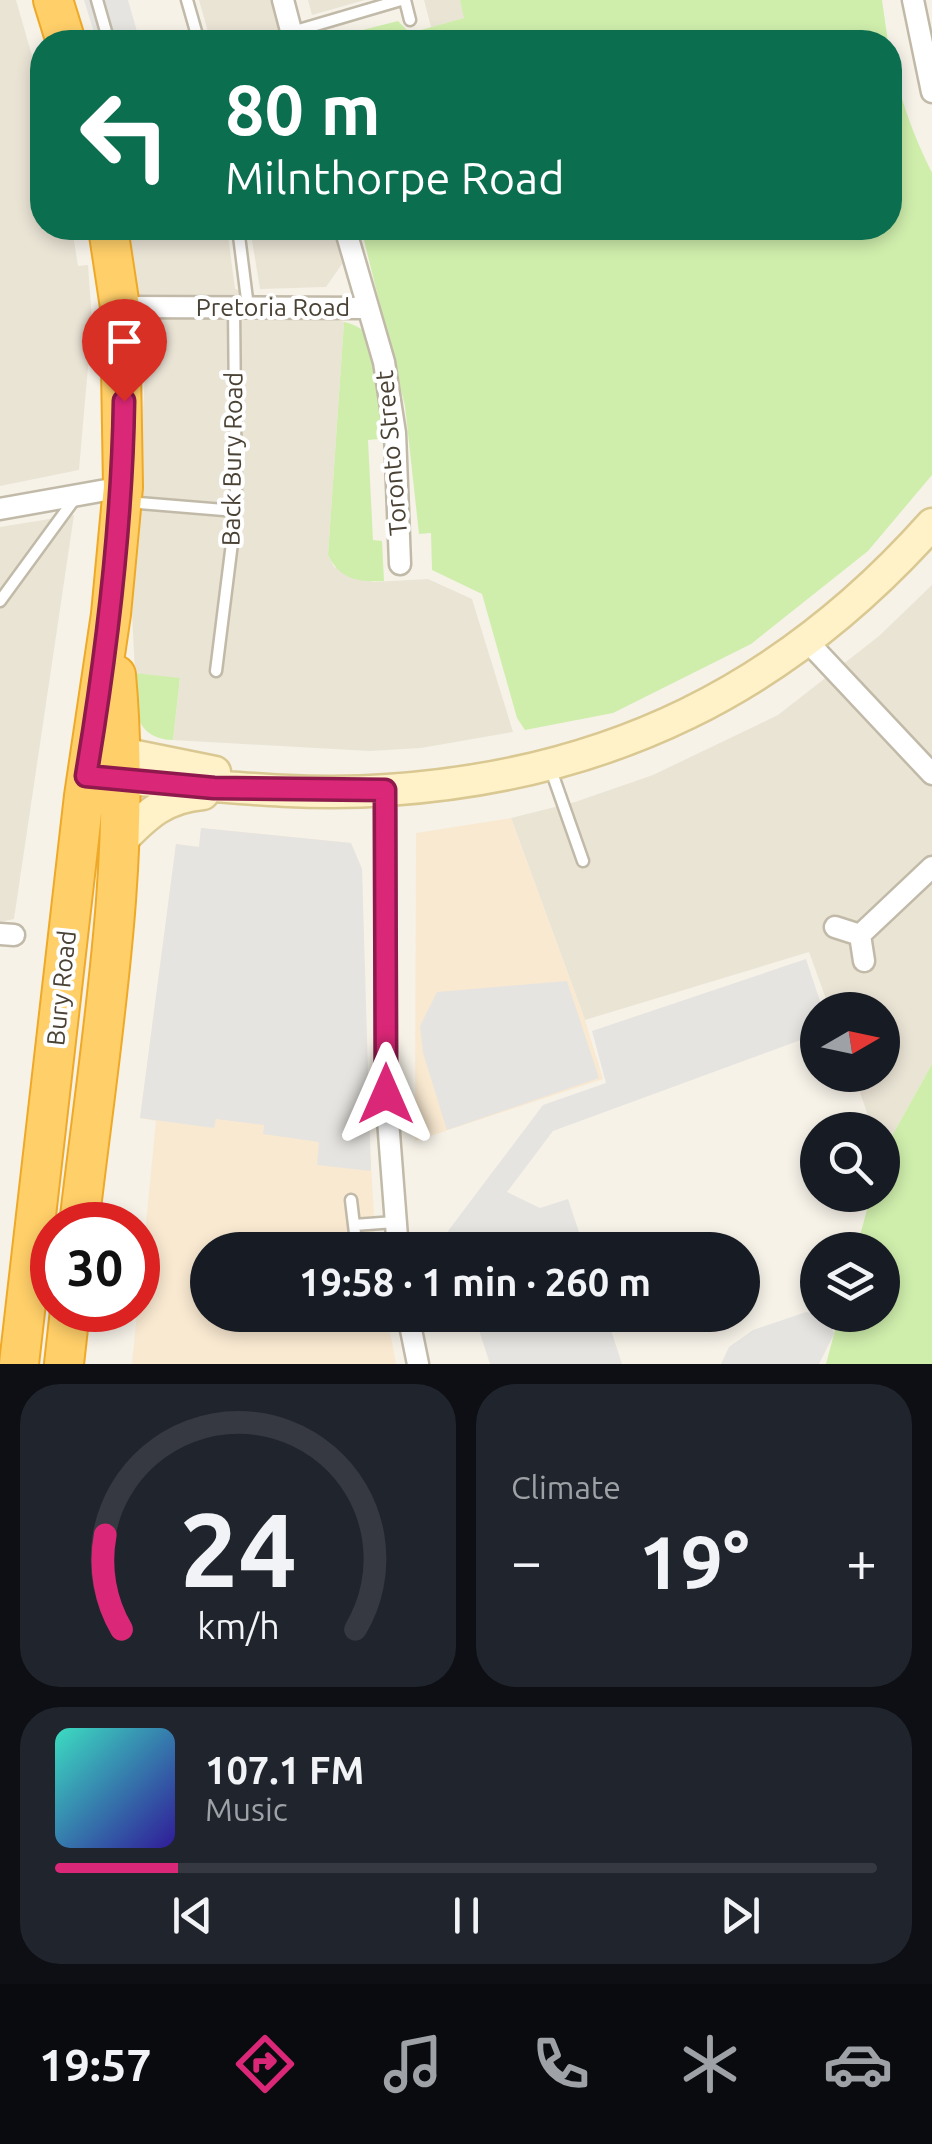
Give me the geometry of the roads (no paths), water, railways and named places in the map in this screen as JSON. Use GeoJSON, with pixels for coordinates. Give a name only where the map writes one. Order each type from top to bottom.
{"type":"FeatureCollection","features":[{"type":"Feature","properties":{"kind":"highway"},"geometry":{"type":"LineString","coordinates":[[53,0],[62,30]]}},
{"type":"Feature","properties":{"kind":"highway","name":"Bury Road"},"geometry":{"type":"LineString","coordinates":[[41,1342],[104,769],[111,614],[122,494],[120,307],[110,240]]}},
{"type":"Feature","properties":{"kind":"highway","name":"Bury Road"},"geometry":{"type":"LineString","coordinates":[[82,1202],[122,842],[104,769]]}},
{"type":"Feature","properties":{"kind":"street"},"geometry":{"type":"LineString","coordinates":[[283,0],[291,30]]}},
{"type":"Feature","properties":{"kind":"street"},"geometry":{"type":"LineString","coordinates":[[913,0],[932,92]]}},
{"type":"Feature","properties":{"kind":"street","name":"Toronto Street"},"geometry":{"type":"LineString","coordinates":[[348,240],[384,362],[395,433],[400,564]]}},
{"type":"Feature","properties":{"kind":"street","name":"Pretoria Road"},"geometry":{"type":"LineString","coordinates":[[120,307],[367,308]]}},
{"type":"Feature","properties":{"kind":"street"},"geometry":{"type":"LineString","coordinates":[[0,509],[80,493],[122,494]]}},
{"type":"Feature","properties":{"kind":"street"},"geometry":{"type":"LineString","coordinates":[[104,769],[214,788],[385,790],[449,784],[606,750],[691,715],[752,679],[806,640],[932,524]]}},
{"type":"Feature","properties":{"kind":"street"},"geometry":{"type":"LineString","coordinates":[[806,640],[932,774]]}},
{"type":"Feature","properties":{"kind":"street"},"geometry":{"type":"LineString","coordinates":[[122,842],[149,812],[181,796],[265,789]]}},
{"type":"Feature","properties":{"kind":"street"},"geometry":{"type":"LineString","coordinates":[[385,790],[386,1094],[396,1232]]}},
{"type":"Feature","properties":{"kind":"street"},"geometry":{"type":"LineString","coordinates":[[860,935],[932,867]]}},
{"type":"Feature","properties":{"kind":"street"},"geometry":{"type":"LineString","coordinates":[[834,927],[860,935]]}},
{"type":"Feature","properties":{"kind":"street"},"geometry":{"type":"LineString","coordinates":[[860,935],[864,961]]}},
{"type":"Feature","properties":{"kind":"street"},"geometry":{"type":"LineString","coordinates":[[411,1332],[418,1364]]}},
{"type":"Feature","properties":{"kind":"lane"},"geometry":{"type":"LineString","coordinates":[[98,0],[107,30]]}},
{"type":"Feature","properties":{"kind":"lane"},"geometry":{"type":"LineString","coordinates":[[187,0],[196,30]]}},
{"type":"Feature","properties":{"kind":"lane"},"geometry":{"type":"LineString","coordinates":[[316,30],[403,0],[410,20]]}},
{"type":"Feature","properties":{"kind":"lane","name":"Back Bury Road"},"geometry":{"type":"LineString","coordinates":[[216,671],[236,512],[241,307],[238,240]]}},
{"type":"Feature","properties":{"kind":"lane"},"geometry":{"type":"LineString","coordinates":[[0,601],[80,493]]}},
{"type":"Feature","properties":{"kind":"lane"},"geometry":{"type":"LineString","coordinates":[[122,494],[236,512]]}},
{"type":"Feature","properties":{"kind":"lane"},"geometry":{"type":"LineString","coordinates":[[549,764],[583,861]]}},
{"type":"Feature","properties":{"kind":"lane"},"geometry":{"type":"LineString","coordinates":[[351,1200],[355,1232]]}},
{"type":"Feature","properties":{"kind":"lane"},"geometry":{"type":"LineString","coordinates":[[354,1224],[395,1222]]}}]}
